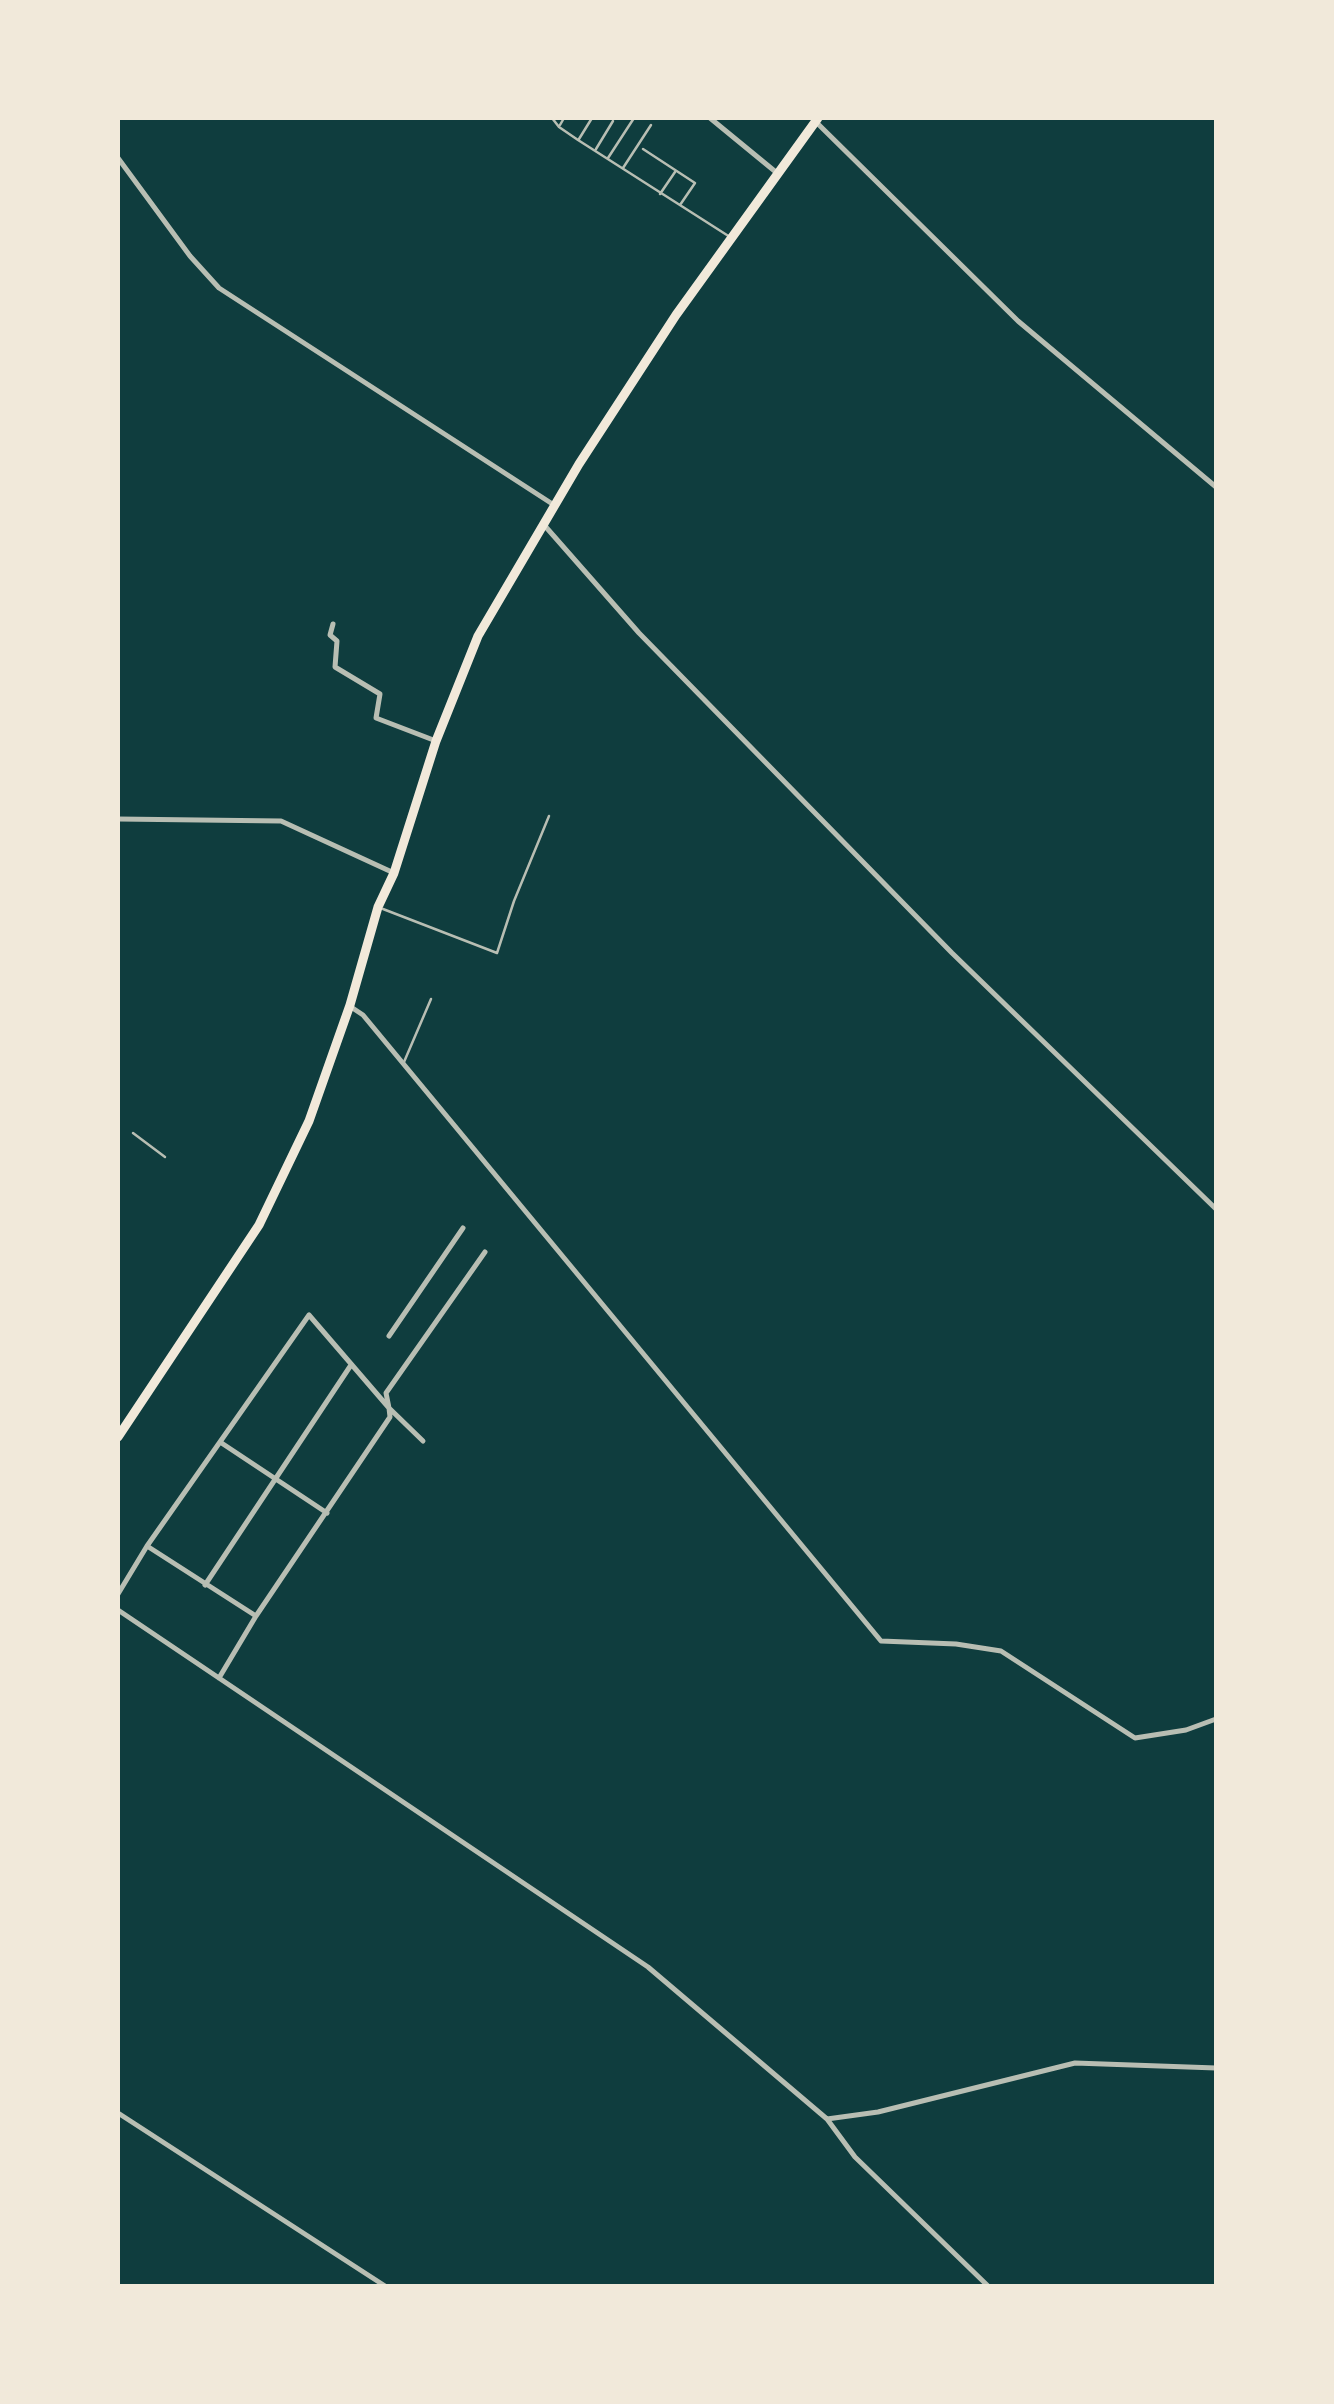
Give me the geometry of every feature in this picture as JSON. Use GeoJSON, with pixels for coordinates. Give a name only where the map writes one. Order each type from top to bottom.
{"type":"FeatureCollection","features":[{"type":"Feature","properties":{"kind":"highway"},"geometry":{"type":"LineString","coordinates":[[118,1437],[259,1225],[309,1121],[350,1005],[378,907],[394,873],[436,742],[478,636],[554,505],[676,315],[816,119]]}},
{"type":"Feature","properties":{"kind":"street"},"geometry":{"type":"LineString","coordinates":[[710,118],[778,174]]}},
{"type":"Feature","properties":{"kind":"street"},"geometry":{"type":"LineString","coordinates":[[816,119],[1018,321],[1216,487]]}},
{"type":"Feature","properties":{"kind":"street"},"geometry":{"type":"LineString","coordinates":[[118,158],[190,256],[221,285],[554,505]]}},
{"type":"Feature","properties":{"kind":"street"},"geometry":{"type":"LineString","coordinates":[[543,524],[639,633],[952,953],[1216,1209]]}},
{"type":"Feature","properties":{"kind":"street"},"geometry":{"type":"LineString","coordinates":[[333,624],[330,635],[337,640],[335,667],[380,694],[376,718],[436,742]]}},
{"type":"Feature","properties":{"kind":"street"},"geometry":{"type":"LineString","coordinates":[[118,819],[281,821],[394,873]]}},
{"type":"Feature","properties":{"kind":"street"},"geometry":{"type":"LineString","coordinates":[[350,1005],[364,1015],[881,1641],[956,1644],[1001,1651],[1135,1738],[1186,1730],[1216,1719]]}},
{"type":"Feature","properties":{"kind":"street"},"geometry":{"type":"LineString","coordinates":[[389,1336],[463,1228]]}},
{"type":"Feature","properties":{"kind":"street"},"geometry":{"type":"LineString","coordinates":[[219,1678],[256,1616],[390,1418],[386,1393],[484,1252]]}},
{"type":"Feature","properties":{"kind":"street"},"geometry":{"type":"LineString","coordinates":[[118,1594],[146,1546],[310,1315],[389,1408],[423,1441]]}},
{"type":"Feature","properties":{"kind":"street"},"geometry":{"type":"LineString","coordinates":[[205,1585],[351,1365]]}},
{"type":"Feature","properties":{"kind":"street"},"geometry":{"type":"LineString","coordinates":[[220,1442],[328,1513]]}},
{"type":"Feature","properties":{"kind":"street"},"geometry":{"type":"LineString","coordinates":[[146,1546],[256,1616]]}},
{"type":"Feature","properties":{"kind":"street"},"geometry":{"type":"LineString","coordinates":[[118,1610],[648,1967],[827,2119],[855,2157],[988,2286]]}},
{"type":"Feature","properties":{"kind":"street"},"geometry":{"type":"LineString","coordinates":[[827,2119],[878,2112],[1075,2063],[1216,2068]]}},
{"type":"Feature","properties":{"kind":"street"},"geometry":{"type":"LineString","coordinates":[[118,2112],[385,2286]]}},
{"type":"Feature","properties":{"kind":"lane"},"geometry":{"type":"LineString","coordinates":[[552,118],[578,140],[731,238]]}},
{"type":"Feature","properties":{"kind":"lane"},"geometry":{"type":"LineString","coordinates":[[559,127],[564,118]]}},
{"type":"Feature","properties":{"kind":"lane"},"geometry":{"type":"LineString","coordinates":[[578,140],[592,118]]}},
{"type":"Feature","properties":{"kind":"lane"},"geometry":{"type":"LineString","coordinates":[[607,159],[634,118]]}},
{"type":"Feature","properties":{"kind":"lane"},"geometry":{"type":"LineString","coordinates":[[595,151],[614,121]]}},
{"type":"Feature","properties":{"kind":"lane"},"geometry":{"type":"LineString","coordinates":[[622,169],[652,125]]}},
{"type":"Feature","properties":{"kind":"lane"},"geometry":{"type":"LineString","coordinates":[[644,149],[694,183],[679,206]]}},
{"type":"Feature","properties":{"kind":"lane"},"geometry":{"type":"LineString","coordinates":[[660,194],[676,170]]}},
{"type":"Feature","properties":{"kind":"lane"},"geometry":{"type":"LineString","coordinates":[[378,907],[497,953],[548,816]]}},
{"type":"Feature","properties":{"kind":"lane"},"geometry":{"type":"LineString","coordinates":[[404,1064],[432,998]]}},
{"type":"Feature","properties":{"kind":"lane"},"geometry":{"type":"LineString","coordinates":[[133,1133],[165,1157]]}}]}
